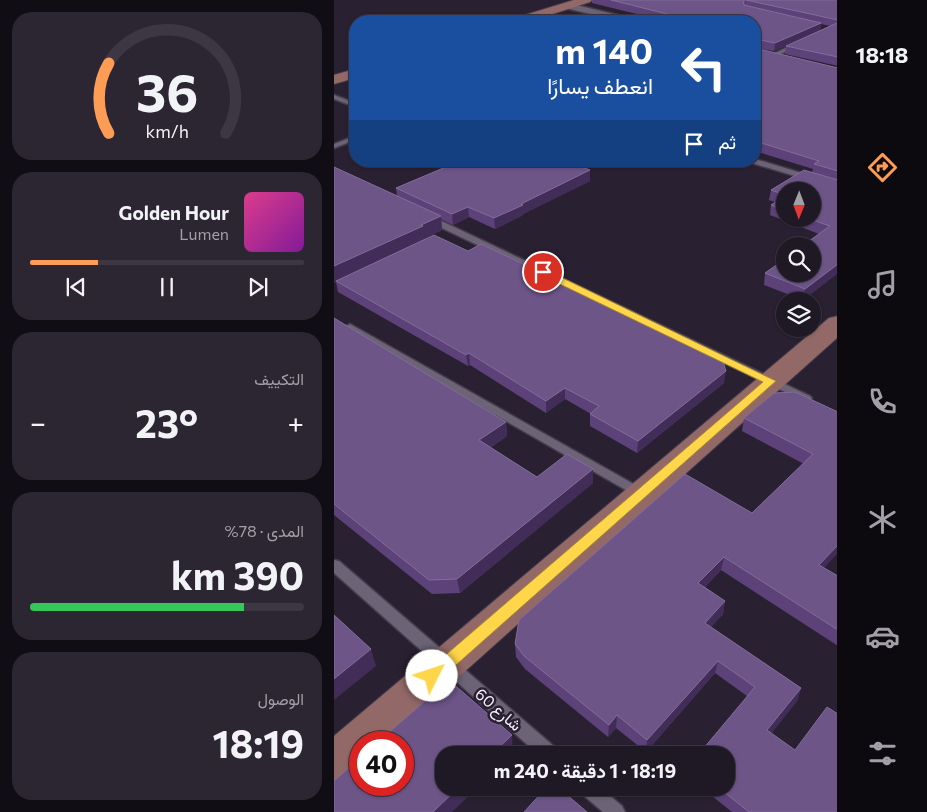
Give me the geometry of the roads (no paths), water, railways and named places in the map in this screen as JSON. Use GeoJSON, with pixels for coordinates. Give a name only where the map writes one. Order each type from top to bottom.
{"type":"FeatureCollection","features":[{"type":"Feature","properties":{"kind":"street"},"geometry":{"type":"LineString","coordinates":[[539,15],[586,0]]}},
{"type":"Feature","properties":{"kind":"street"},"geometry":{"type":"LineString","coordinates":[[568,6],[606,15]]}},
{"type":"Feature","properties":{"kind":"street"},"geometry":{"type":"LineString","coordinates":[[768,55],[791,61]]}},
{"type":"Feature","properties":{"kind":"street"},"geometry":{"type":"LineString","coordinates":[[334,80],[349,75]]}},
{"type":"Feature","properties":{"kind":"street"},"geometry":{"type":"LineString","coordinates":[[334,762],[837,323]]}},
{"type":"Feature","properties":{"kind":"lane"},"geometry":{"type":"LineString","coordinates":[[768,55],[805,41]]}},
{"type":"Feature","properties":{"kind":"lane"},"geometry":{"type":"LineString","coordinates":[[334,97],[349,103]]}},
{"type":"Feature","properties":{"kind":"lane"},"geometry":{"type":"LineString","coordinates":[[334,146],[349,140]]}},
{"type":"Feature","properties":{"kind":"lane"},"geometry":{"type":"LineString","coordinates":[[761,163],[837,187]]}},
{"type":"Feature","properties":{"kind":"lane"},"geometry":{"type":"LineString","coordinates":[[420,214],[821,405]]}},
{"type":"Feature","properties":{"kind":"lane"},"geometry":{"type":"LineString","coordinates":[[440,238],[455,230]]}},
{"type":"Feature","properties":{"kind":"lane"},"geometry":{"type":"LineString","coordinates":[[350,327],[642,494]]}},
{"type":"Feature","properties":{"kind":"lane","name":"شارع 60"},"geometry":{"type":"LineString","coordinates":[[334,565],[541,746]]}},
{"type":"Feature","properties":{"kind":"lane"},"geometry":{"type":"LineString","coordinates":[[597,796],[616,812]]}}]}
